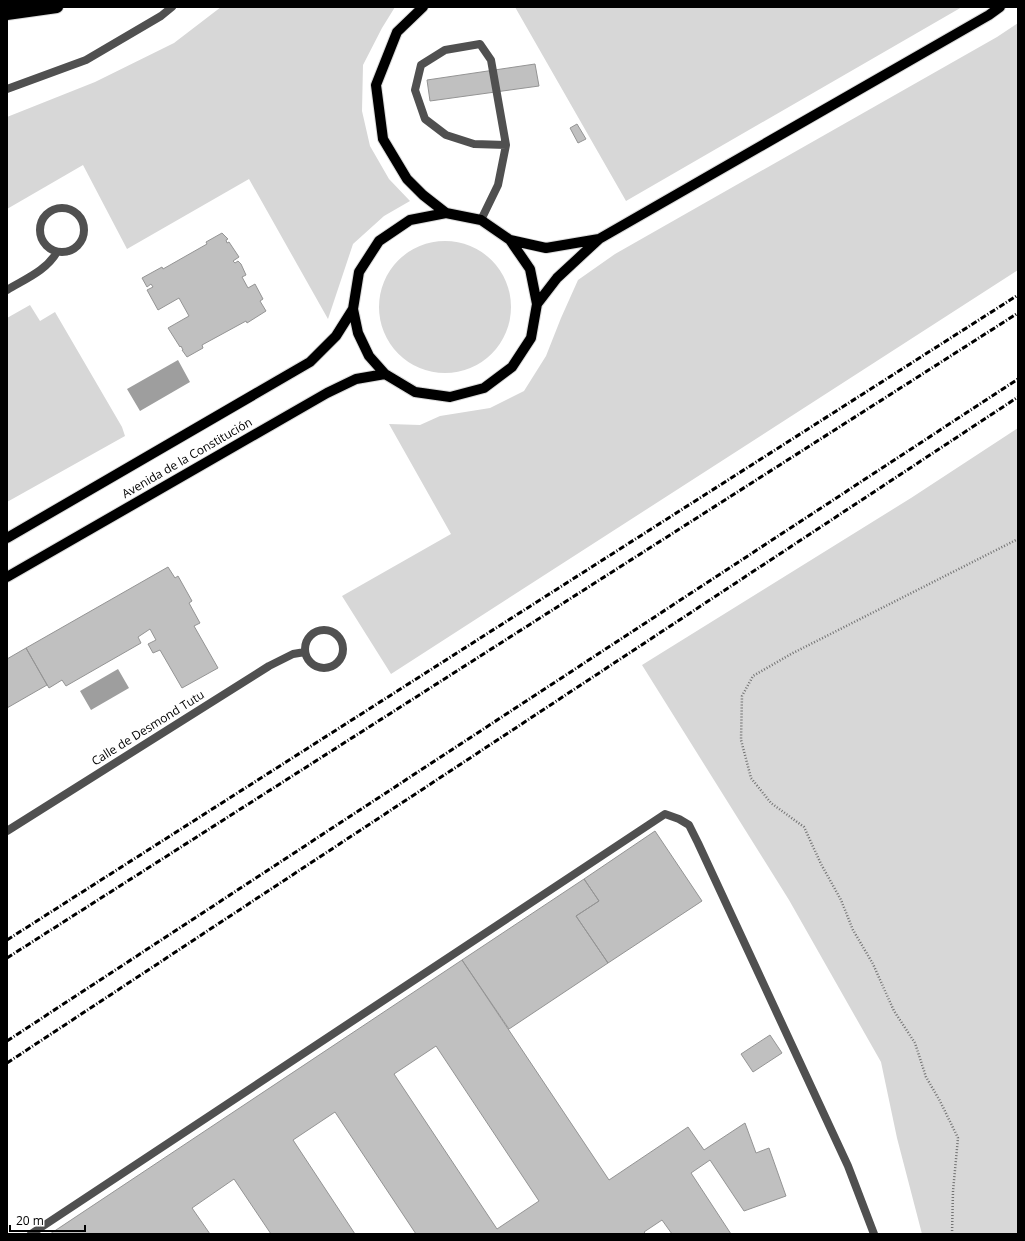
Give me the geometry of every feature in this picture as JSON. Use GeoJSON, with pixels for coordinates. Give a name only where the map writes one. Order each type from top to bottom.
{"type":"FeatureCollection","features":[{"type":"Feature","properties":{"kind":"highway"},"geometry":{"type":"LineString","coordinates":[[7,14],[57,7]]}},
{"type":"Feature","properties":{"kind":"main road"},"geometry":{"type":"LineString","coordinates":[[424,7],[397,32],[376,85],[383,139],[407,179],[423,195],[446,213]]}},
{"type":"Feature","properties":{"kind":"main road"},"geometry":{"type":"LineString","coordinates":[[537,304],[557,278],[599,239],[989,15],[1000,7]]}},
{"type":"Feature","properties":{"kind":"main road"},"geometry":{"type":"LineString","coordinates":[[446,213],[481,220],[510,240],[530,269],[537,304],[531,338],[512,367],[484,388],[450,396],[415,392],[385,374],[368,356],[360,339],[353,308],[359,272],[379,241],[410,220],[446,213]]}},
{"type":"Feature","properties":{"kind":"main road"},"geometry":{"type":"LineString","coordinates":[[510,240],[546,248],[599,239]]}},
{"type":"Feature","properties":{"kind":"main road","name":"Avenida de la Constitución"},"geometry":{"type":"LineString","coordinates":[[7,538],[310,362],[336,336],[353,308]]}},
{"type":"Feature","properties":{"kind":"main road","name":"Avenida de la Constitución"},"geometry":{"type":"LineString","coordinates":[[7,577],[327,393],[356,380],[385,374]]}},
{"type":"Feature","properties":{"kind":"street"},"geometry":{"type":"LineString","coordinates":[[7,89],[86,60],[161,16],[172,7]]}},
{"type":"Feature","properties":{"kind":"street"},"geometry":{"type":"LineString","coordinates":[[481,220],[498,185],[506,145],[491,60],[480,44],[445,50],[421,65],[415,90],[425,119],[446,135],[474,144],[506,145]]}},
{"type":"Feature","properties":{"kind":"street"},"geometry":{"type":"LineString","coordinates":[[67,208],[78,214],[84,224],[84,236],[79,246],[69,252],[57,252],[47,247],[41,237],[40,225],[46,215],[56,209],[67,208]]}},
{"type":"Feature","properties":{"kind":"street"},"geometry":{"type":"LineString","coordinates":[[7,290],[43,269],[52,262],[57,252]]}},
{"type":"Feature","properties":{"kind":"street"},"geometry":{"type":"LineString","coordinates":[[322,631],[332,632],[339,638],[343,647],[342,657],[335,665],[326,668],[316,667],[309,661],[305,652],[306,642],[313,634],[322,631]]}},
{"type":"Feature","properties":{"kind":"street","name":"Calle de Desmond Tutu"},"geometry":{"type":"LineString","coordinates":[[7,831],[269,666],[293,654],[305,652]]}},
{"type":"Feature","properties":{"kind":"street"},"geometry":{"type":"LineString","coordinates":[[31,1234],[665,814],[679,819],[689,825],[695,837],[848,1166],[874,1234]]}},
{"type":"Feature","properties":{"kind":"path"},"geometry":{"type":"LineString","coordinates":[[952,1234],[953,1190],[958,1138],[940,1101],[926,1077],[915,1043],[894,1011],[873,964],[852,930],[841,900],[821,864],[804,827],[771,803],[750,778],[741,740],[742,696],[753,676],[778,661],[1018,539]]}},
{"type":"Feature","properties":{"kind":"shaded area"},"geometry":{"type":"Polygon","coordinates":[[[221,7],[395,7],[382,28],[363,65],[362,111],[370,146],[389,179],[410,201],[384,216],[353,244],[328,319],[249,179],[127,249],[83,165],[7,209],[7,117],[95,82],[174,43],[221,7]]]}},
{"type":"Feature","properties":{"kind":"shaded area"},"geometry":{"type":"Polygon","coordinates":[[[515,7],[962,7],[626,201],[515,7]]]}},
{"type":"Feature","properties":{"kind":"shaded area"},"geometry":{"type":"Polygon","coordinates":[[[1018,23],[1018,270],[391,674],[342,596],[451,534],[389,424],[420,425],[440,416],[490,408],[524,391],[546,356],[578,280],[615,254],[997,37],[1018,23]]]}},
{"type":"Feature","properties":{"kind":"shaded area"},"geometry":{"type":"Polygon","coordinates":[[[451,241],[470,246],[482,252],[492,260],[500,270],[506,282],[510,294],[510,320],[506,332],[500,344],[492,354],[482,362],[470,368],[458,372],[439,373],[420,368],[408,362],[398,354],[390,344],[384,332],[380,320],[379,301],[384,282],[390,270],[398,260],[408,252],[420,246],[432,242],[451,241]]]}},
{"type":"Feature","properties":{"kind":"shaded area"},"geometry":{"type":"Polygon","coordinates":[[[30,305],[40,321],[55,312],[122,427],[125,436],[7,502],[7,318],[30,305]]]}},
{"type":"Feature","properties":{"kind":"shaded area"},"geometry":{"type":"Polygon","coordinates":[[[178,360],[190,382],[140,411],[127,389],[178,360]]]}},
{"type":"Feature","properties":{"kind":"shaded area"},"geometry":{"type":"Polygon","coordinates":[[[1018,428],[1018,1234],[922,1234],[897,1138],[881,1062],[789,900],[642,665],[911,498],[1018,428]]]}},
{"type":"Feature","properties":{"kind":"shaded area"},"geometry":{"type":"Polygon","coordinates":[[[118,669],[129,688],[91,710],[80,691],[118,669]]]}},
{"type":"Feature","properties":{"kind":"building"},"geometry":{"type":"Polygon","coordinates":[[[535,64],[539,86],[430,101],[427,80],[535,64]]]}},
{"type":"Feature","properties":{"kind":"building"},"geometry":{"type":"Polygon","coordinates":[[[577,124],[586,139],[578,143],[570,128],[577,124]]]}},
{"type":"Feature","properties":{"kind":"building"},"geometry":{"type":"Polygon","coordinates":[[[222,233],[228,239],[226,240],[227,243],[229,242],[239,257],[233,261],[235,263],[238,261],[241,264],[246,275],[242,277],[248,288],[255,284],[263,299],[260,301],[266,311],[247,323],[246,321],[202,345],[203,348],[187,357],[168,328],[189,316],[179,298],[158,310],[147,290],[153,287],[151,284],[147,287],[142,278],[162,267],[163,269],[207,244],[206,242],[222,233]]]}},
{"type":"Feature","properties":{"kind":"building"},"geometry":{"type":"Polygon","coordinates":[[[168,567],[175,578],[178,576],[192,601],[189,603],[200,623],[194,626],[218,668],[182,688],[160,650],[153,653],[148,644],[156,640],[150,629],[138,637],[141,643],[66,686],[62,680],[49,688],[26,648],[168,567]]]}},
{"type":"Feature","properties":{"kind":"building"},"geometry":{"type":"Polygon","coordinates":[[[26,648],[47,685],[7,708],[7,659],[26,648]]]}},
{"type":"Feature","properties":{"kind":"building"},"geometry":{"type":"Polygon","coordinates":[[[655,831],[702,901],[608,963],[576,916],[599,901],[584,879],[655,831]]]}},
{"type":"Feature","properties":{"kind":"building"},"geometry":{"type":"Polygon","coordinates":[[[584,879],[599,901],[576,916],[608,963],[509,1029],[462,960],[584,879]]]}},
{"type":"Feature","properties":{"kind":"building"},"geometry":{"type":"Polygon","coordinates":[[[462,960],[609,1180],[688,1127],[704,1150],[745,1123],[756,1153],[769,1148],[786,1196],[744,1211],[710,1160],[691,1173],[731,1234],[672,1234],[662,1220],[644,1232],[646,1234],[416,1234],[335,1112],[293,1140],[355,1234],[271,1234],[234,1179],[192,1208],[210,1234],[50,1234],[462,960]],[[436,1046],[394,1074],[497,1229],[539,1201],[436,1046]]]}},
{"type":"Feature","properties":{"kind":"building"},"geometry":{"type":"Polygon","coordinates":[[[770,1035],[782,1053],[753,1072],[741,1054],[770,1035]]]}},
{"type":"Feature","properties":{"kind":"railway"},"geometry":{"type":"LineString","coordinates":[[7,940],[1018,295]]}},
{"type":"Feature","properties":{"kind":"railway"},"geometry":{"type":"LineString","coordinates":[[7,958],[1018,313]]}},
{"type":"Feature","properties":{"kind":"railway"},"geometry":{"type":"LineString","coordinates":[[7,1041],[1018,379]]}},
{"type":"Feature","properties":{"kind":"railway"},"geometry":{"type":"LineString","coordinates":[[7,1063],[1018,397]]}}]}
